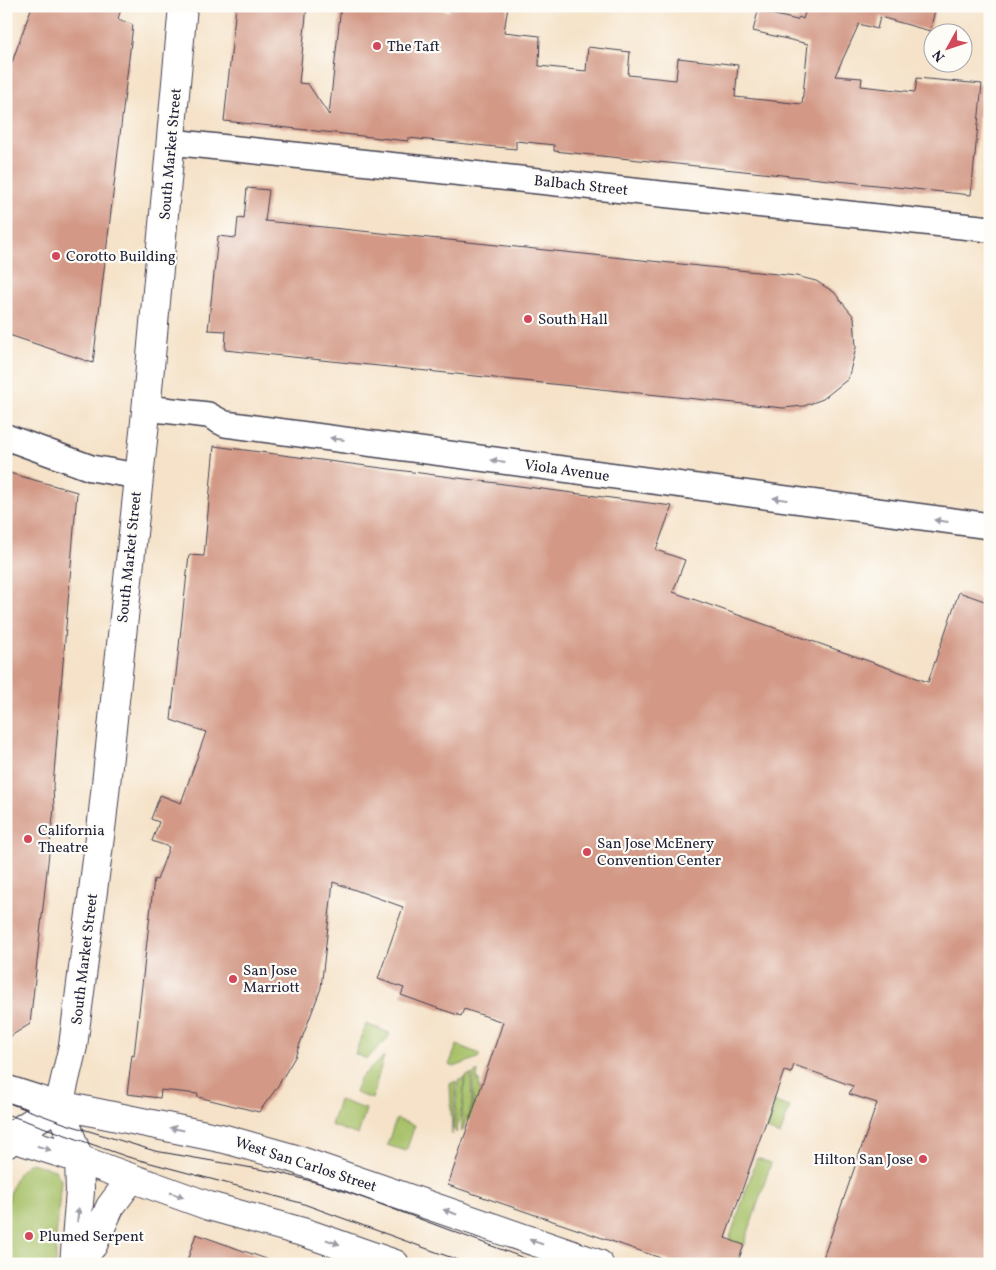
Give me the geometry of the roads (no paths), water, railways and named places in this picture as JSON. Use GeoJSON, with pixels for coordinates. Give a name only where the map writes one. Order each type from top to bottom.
{"type":"FeatureCollection","features":[{"type":"Feature","properties":{"kind":"main road","name":"South Market Street"},"geometry":{"type":"LineString","coordinates":[[58,1105],[73,1046],[102,821],[146,408],[183,6]]}},
{"type":"Feature","properties":{"kind":"main road"},"geometry":{"type":"LineString","coordinates":[[7,1139],[58,1105],[79,1159],[80,1191],[75,1264]]}},
{"type":"Feature","properties":{"kind":"main road","name":"West San Carlos Street"},"geometry":{"type":"LineString","coordinates":[[58,1105],[225,1139],[292,1158],[599,1264]]}},
{"type":"Feature","properties":{"kind":"main road"},"geometry":{"type":"LineString","coordinates":[[7,1139],[79,1159],[209,1206],[306,1233],[395,1264]]}},
{"type":"Feature","properties":{"kind":"main road"},"geometry":{"type":"LineString","coordinates":[[75,1264],[93,1245],[110,1207],[131,1178]]}},
{"type":"Feature","properties":{"kind":"street","name":"Balbach Street"},"geometry":{"type":"LineString","coordinates":[[171,142],[990,229]]}},
{"type":"Feature","properties":{"kind":"street","name":"Viola Avenue"},"geometry":{"type":"LineString","coordinates":[[146,408],[208,415],[224,424],[990,526]]}},
{"type":"Feature","properties":{"kind":"street"},"geometry":{"type":"LineString","coordinates":[[6,438],[91,468],[138,476]]}},
{"type":"Feature","properties":{"kind":"street","name":"West San Carlos Street"},"geometry":{"type":"LineString","coordinates":[[6,1088],[58,1105]]}},
{"type":"Feature","properties":{"kind":"tram line"},"geometry":{"type":"LineString","coordinates":[[6,1102],[66,1124],[155,1151],[281,1173],[337,1188],[540,1264]]}},
{"type":"Feature","properties":{"kind":"tram line"},"geometry":{"type":"LineString","coordinates":[[6,1114],[128,1157],[301,1203],[469,1264]]}},
{"type":"Feature","properties":{"kind":"place","name":"The Taft"},"geometry":{"type":"Point","coordinates":[377,46]}},
{"type":"Feature","properties":{"kind":"place","name":"Corotto Building"},"geometry":{"type":"Point","coordinates":[56,256]}},
{"type":"Feature","properties":{"kind":"place","name":"South Hall"},"geometry":{"type":"Point","coordinates":[528,319]}},
{"type":"Feature","properties":{"kind":"place","name":"California Theatre"},"geometry":{"type":"Point","coordinates":[28,839]}},
{"type":"Feature","properties":{"kind":"place","name":"San Jose McEnery Convention Center"},"geometry":{"type":"Point","coordinates":[587,852]}},
{"type":"Feature","properties":{"kind":"place","name":"San Jose Marriott"},"geometry":{"type":"Point","coordinates":[233,979]}},
{"type":"Feature","properties":{"kind":"place","name":"Hilton San Jose"},"geometry":{"type":"Point","coordinates":[923,1159]}},
{"type":"Feature","properties":{"kind":"place","name":"Plumed Serpent"},"geometry":{"type":"Point","coordinates":[29,1236]}}]}
